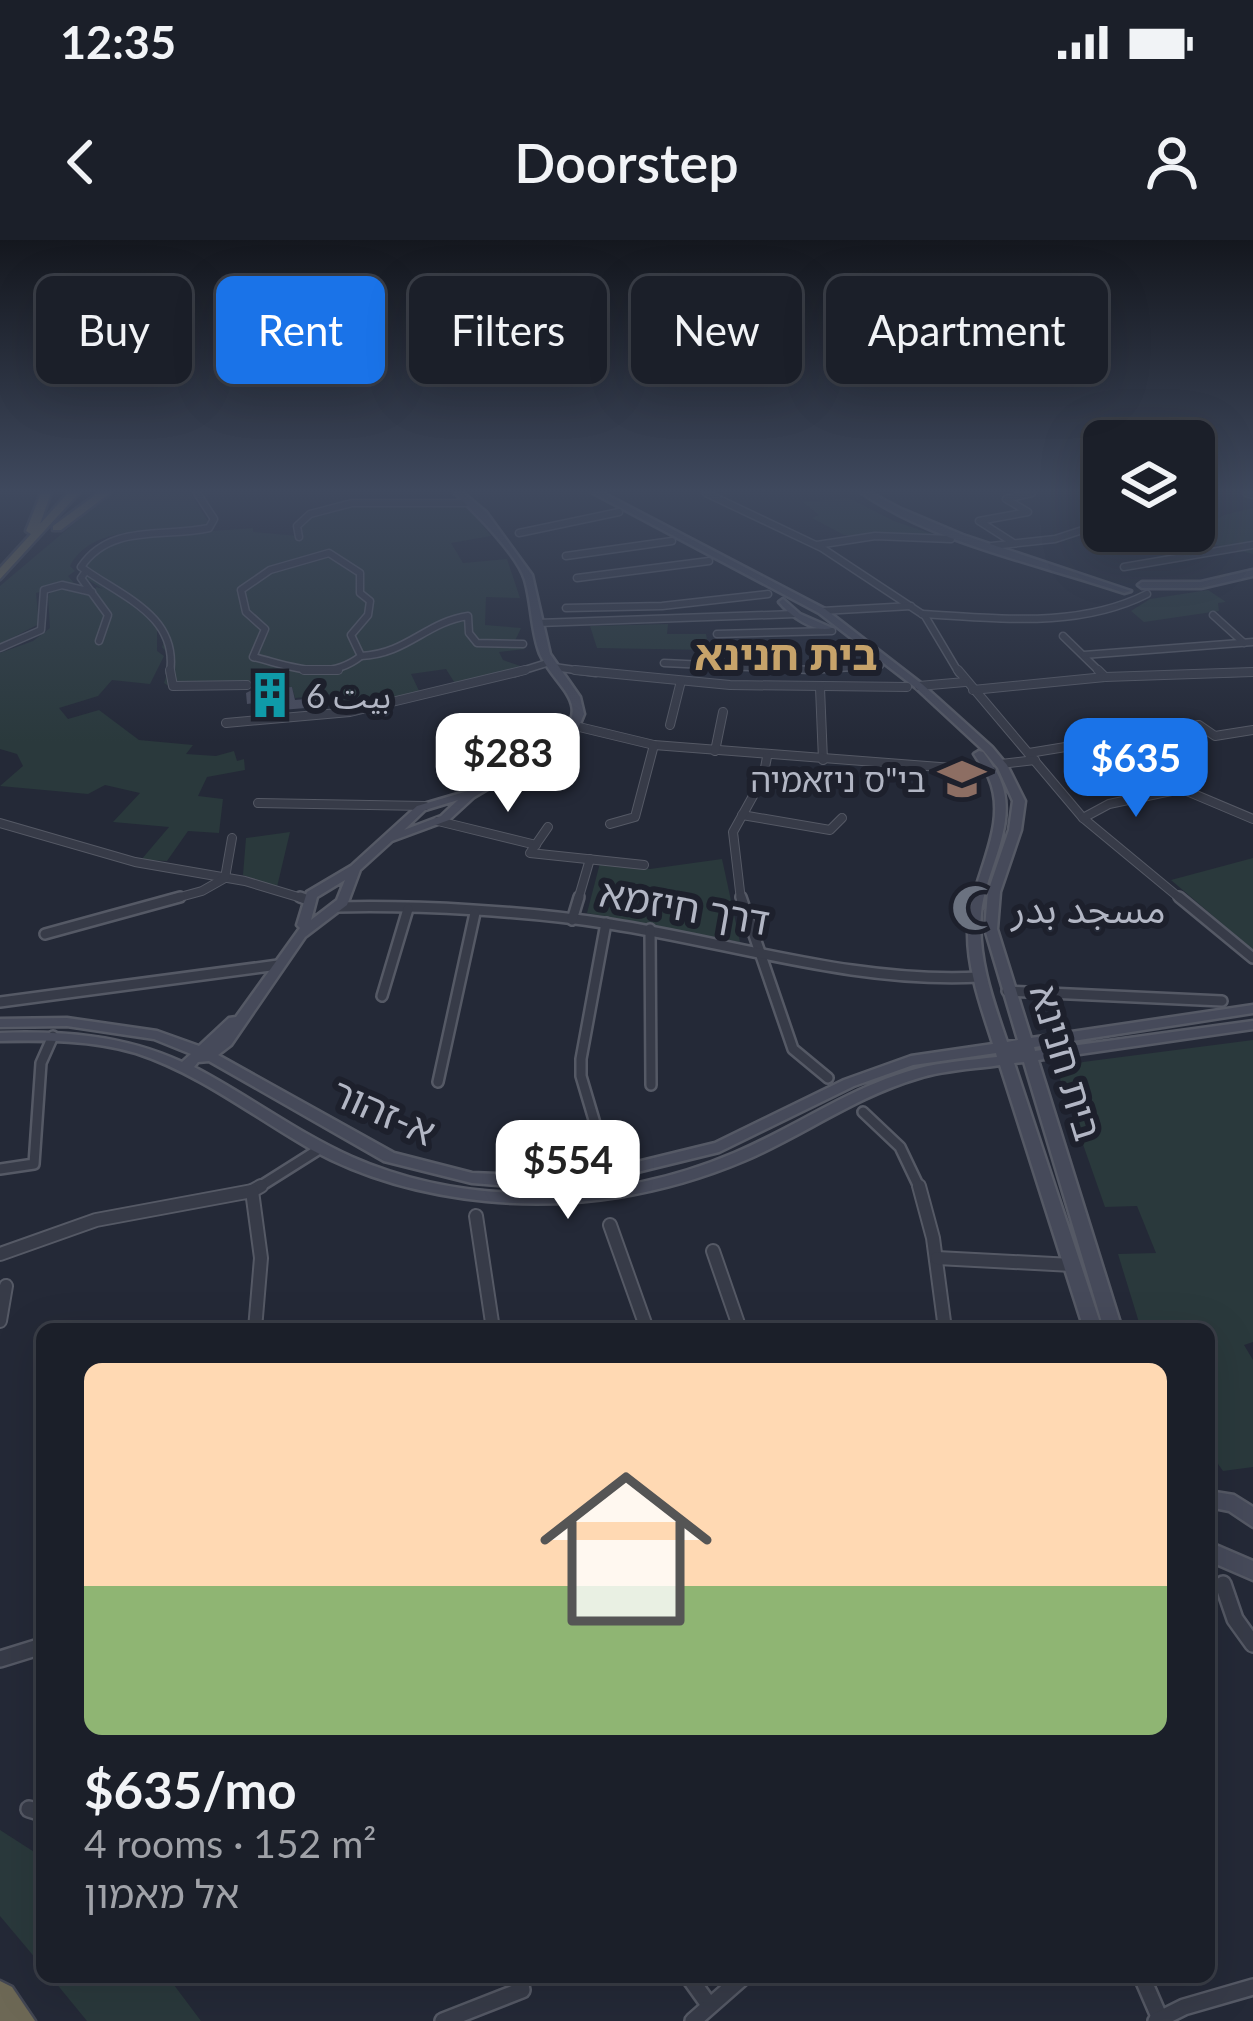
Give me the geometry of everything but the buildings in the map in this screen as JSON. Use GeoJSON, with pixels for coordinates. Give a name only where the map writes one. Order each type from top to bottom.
{"type":"FeatureCollection","features":[{"type":"Feature","properties":{"kind":"highway"},"geometry":{"type":"LineString","coordinates":[[0,1999],[17,2021]]}},
{"type":"Feature","properties":{"kind":"street"},"geometry":{"type":"LineString","coordinates":[[82,576],[108,615],[99,641]]}},
{"type":"Feature","properties":{"kind":"street"},"geometry":{"type":"LineString","coordinates":[[94,576],[154,613],[173,653],[169,677],[173,686],[247,685]]}},
{"type":"Feature","properties":{"kind":"street"},"geometry":{"type":"LineString","coordinates":[[261,576],[241,590],[246,612],[265,629],[254,657],[324,674],[348,670],[361,656],[398,651],[428,627],[468,616],[469,633],[477,643],[524,644]]}},
{"type":"Feature","properties":{"kind":"street"},"geometry":{"type":"LineString","coordinates":[[359,576],[360,593],[370,601],[368,615],[350,634],[361,656]]}},
{"type":"Feature","properties":{"kind":"street"},"geometry":{"type":"LineString","coordinates":[[393,838],[441,817],[480,788],[560,743],[575,726],[578,703],[552,664],[528,576]]}},
{"type":"Feature","properties":{"kind":"street"},"geometry":{"type":"LineString","coordinates":[[577,578],[592,576]]}},
{"type":"Feature","properties":{"kind":"street"},"geometry":{"type":"LineString","coordinates":[[736,576],[795,612]]}},
{"type":"Feature","properties":{"kind":"street","name":"בית חנינא"},"geometry":{"type":"LineString","coordinates":[[749,576],[817,613],[913,686],[996,767],[1019,801],[1016,830],[990,915],[1007,991],[1112,1323]]}},
{"type":"Feature","properties":{"kind":"street"},"geometry":{"type":"LineString","coordinates":[[865,576],[922,614],[969,686],[1083,818],[1253,958]]}},
{"type":"Feature","properties":{"kind":"street"},"geometry":{"type":"LineString","coordinates":[[1080,576],[1138,590],[1244,576]]}},
{"type":"Feature","properties":{"kind":"street"},"geometry":{"type":"LineString","coordinates":[[0,648],[41,630],[44,590],[62,585],[92,592]]}},
{"type":"Feature","properties":{"kind":"street"},"geometry":{"type":"LineString","coordinates":[[1121,606],[1138,590]]}},
{"type":"Feature","properties":{"kind":"street"},"geometry":{"type":"LineString","coordinates":[[922,614],[1076,615],[1121,606],[1138,590]]}},
{"type":"Feature","properties":{"kind":"street"},"geometry":{"type":"LineString","coordinates":[[566,608],[644,607],[769,594]]}},
{"type":"Feature","properties":{"kind":"street"},"geometry":{"type":"LineString","coordinates":[[538,623],[911,605]]}},
{"type":"Feature","properties":{"kind":"street"},"geometry":{"type":"LineString","coordinates":[[644,607],[647,621]]}},
{"type":"Feature","properties":{"kind":"street","name":"בית חנינא"},"geometry":{"type":"LineString","coordinates":[[817,613],[832,631],[913,686]]}},
{"type":"Feature","properties":{"kind":"street"},"geometry":{"type":"LineString","coordinates":[[1213,615],[1249,642]]}},
{"type":"Feature","properties":{"kind":"street"},"geometry":{"type":"LineString","coordinates":[[717,634],[832,631]]}},
{"type":"Feature","properties":{"kind":"street"},"geometry":{"type":"LineString","coordinates":[[1063,636],[1105,677]]}},
{"type":"Feature","properties":{"kind":"street"},"geometry":{"type":"LineString","coordinates":[[1084,656],[1249,642]]}},
{"type":"Feature","properties":{"kind":"street"},"geometry":{"type":"LineString","coordinates":[[664,663],[811,670],[880,665]]}},
{"type":"Feature","properties":{"kind":"street"},"geometry":{"type":"LineString","coordinates":[[226,723],[284,721],[426,699],[552,664],[681,681],[820,688],[969,686],[1253,671]]}},
{"type":"Feature","properties":{"kind":"street"},"geometry":{"type":"LineString","coordinates":[[670,725],[681,681]]}},
{"type":"Feature","properties":{"kind":"street"},"geometry":{"type":"LineString","coordinates":[[820,688],[824,760]]}},
{"type":"Feature","properties":{"kind":"street"},"geometry":{"type":"LineString","coordinates":[[715,752],[723,712]]}},
{"type":"Feature","properties":{"kind":"street"},"geometry":{"type":"LineString","coordinates":[[575,726],[655,745],[715,752],[996,767],[1199,725],[1215,736],[1253,730]]}},
{"type":"Feature","properties":{"kind":"street"},"geometry":{"type":"LineString","coordinates":[[610,824],[635,818],[642,806],[644,776],[655,745]]}},
{"type":"Feature","properties":{"kind":"street"},"geometry":{"type":"LineString","coordinates":[[767,757],[765,781],[742,814],[732,848],[794,1049],[828,1078]]}},
{"type":"Feature","properties":{"kind":"street","name":"בית חנינא"},"geometry":{"type":"LineString","coordinates":[[996,767],[1002,820],[974,908],[980,977],[1091,1323]]}},
{"type":"Feature","properties":{"kind":"street"},"geometry":{"type":"LineString","coordinates":[[1144,773],[1253,819]]}},
{"type":"Feature","properties":{"kind":"street"},"geometry":{"type":"LineString","coordinates":[[300,934],[315,896],[355,869],[422,810],[480,788]]}},
{"type":"Feature","properties":{"kind":"street"},"geometry":{"type":"LineString","coordinates":[[1083,818],[1109,804],[1179,789]]}},
{"type":"Feature","properties":{"kind":"street"},"geometry":{"type":"LineString","coordinates":[[258,803],[390,802],[536,845]]}},
{"type":"Feature","properties":{"kind":"street"},"geometry":{"type":"LineString","coordinates":[[422,810],[441,817]]}},
{"type":"Feature","properties":{"kind":"street"},"geometry":{"type":"LineString","coordinates":[[742,814],[830,830],[842,818]]}},
{"type":"Feature","properties":{"kind":"street"},"geometry":{"type":"LineString","coordinates":[[0,823],[38,828],[137,862],[338,901]]}},
{"type":"Feature","properties":{"kind":"street"},"geometry":{"type":"LineString","coordinates":[[548,827],[530,853],[644,865]]}},
{"type":"Feature","properties":{"kind":"street"},"geometry":{"type":"LineString","coordinates":[[225,878],[232,838]]}},
{"type":"Feature","properties":{"kind":"street"},"geometry":{"type":"LineString","coordinates":[[572,920],[590,859]]}},
{"type":"Feature","properties":{"kind":"street"},"geometry":{"type":"LineString","coordinates":[[184,1068],[245,1012],[300,934],[338,901],[355,869]]}},
{"type":"Feature","properties":{"kind":"street"},"geometry":{"type":"LineString","coordinates":[[45,934],[186,896],[225,878]]}},
{"type":"Feature","properties":{"kind":"street","name":"דרך חיזמא"},"geometry":{"type":"LineString","coordinates":[[338,901],[606,923],[907,976],[980,977]]}},
{"type":"Feature","properties":{"kind":"street"},"geometry":{"type":"LineString","coordinates":[[382,995],[408,909]]}},
{"type":"Feature","properties":{"kind":"street"},"geometry":{"type":"LineString","coordinates":[[438,1082],[475,914]]}},
{"type":"Feature","properties":{"kind":"street"},"geometry":{"type":"LineString","coordinates":[[605,1157],[581,1076],[581,1059],[606,923]]}},
{"type":"Feature","properties":{"kind":"street"},"geometry":{"type":"LineString","coordinates":[[650,929],[651,1085]]}},
{"type":"Feature","properties":{"kind":"street"},"geometry":{"type":"LineString","coordinates":[[0,1002],[278,965]]}},
{"type":"Feature","properties":{"kind":"street"},"geometry":{"type":"LineString","coordinates":[[1007,991],[1222,1001]]}},
{"type":"Feature","properties":{"kind":"street"},"geometry":{"type":"LineString","coordinates":[[1037,1086],[1062,1044],[1253,1009]]}},
{"type":"Feature","properties":{"kind":"street"},"geometry":{"type":"LineString","coordinates":[[1016,1017],[1062,1044],[1253,1025]]}},
{"type":"Feature","properties":{"kind":"street"},"geometry":{"type":"LineString","coordinates":[[993,1022],[964,1057],[1014,1087]]}},
{"type":"Feature","properties":{"kind":"street","name":"א-זהור"},"geometry":{"type":"LineString","coordinates":[[0,1023],[113,1027],[170,1040],[204,1053],[389,1157],[455,1174],[524,1180],[625,1171],[718,1147],[885,1068],[1062,1044]]}},
{"type":"Feature","properties":{"kind":"street"},"geometry":{"type":"LineString","coordinates":[[170,1040],[228,1031]]}},
{"type":"Feature","properties":{"kind":"street"},"geometry":{"type":"LineString","coordinates":[[228,1031],[240,1073]]}},
{"type":"Feature","properties":{"kind":"street"},"geometry":{"type":"LineString","coordinates":[[0,1169],[34,1164],[40,1063],[53,1036]]}},
{"type":"Feature","properties":{"kind":"street","name":"א-זהור"},"geometry":{"type":"LineString","coordinates":[[0,1037],[53,1036],[127,1046],[184,1068],[321,1148],[412,1182],[469,1193],[543,1198],[680,1179],[725,1163],[896,1079],[964,1057]]}},
{"type":"Feature","properties":{"kind":"street"},"geometry":{"type":"LineString","coordinates":[[863,1112],[907,1156],[937,1258],[944,1323]]}},
{"type":"Feature","properties":{"kind":"street"},"geometry":{"type":"LineString","coordinates":[[0,1254],[95,1220],[252,1191],[321,1148]]}},
{"type":"Feature","properties":{"kind":"street"},"geometry":{"type":"LineString","coordinates":[[252,1191],[261,1258],[256,1323]]}},
{"type":"Feature","properties":{"kind":"street"},"geometry":{"type":"LineString","coordinates":[[476,1216],[492,1323]]}},
{"type":"Feature","properties":{"kind":"street"},"geometry":{"type":"LineString","coordinates":[[610,1225],[645,1323]]}},
{"type":"Feature","properties":{"kind":"street"},"geometry":{"type":"LineString","coordinates":[[713,1251],[738,1323]]}},
{"type":"Feature","properties":{"kind":"street"},"geometry":{"type":"LineString","coordinates":[[937,1258],[1072,1265]]}},
{"type":"Feature","properties":{"kind":"street"},"geometry":{"type":"LineString","coordinates":[[0,1321],[6,1286]]}},
{"type":"Feature","properties":{"kind":"street"},"geometry":{"type":"LineString","coordinates":[[1225,1497],[1253,1519]]}},
{"type":"Feature","properties":{"kind":"street"},"geometry":{"type":"LineString","coordinates":[[1219,1554],[1253,1552]]}},
{"type":"Feature","properties":{"kind":"street"},"geometry":{"type":"LineString","coordinates":[[1219,1554],[1253,1570]]}},
{"type":"Feature","properties":{"kind":"street"},"geometry":{"type":"LineString","coordinates":[[1223,1585],[1235,1619],[1253,1644]]}},
{"type":"Feature","properties":{"kind":"street"},"geometry":{"type":"LineString","coordinates":[[0,1659],[36,1648]]}},
{"type":"Feature","properties":{"kind":"street"},"geometry":{"type":"LineString","coordinates":[[443,2021],[523,1990],[521,1983]]}},
{"type":"Feature","properties":{"kind":"street"},"geometry":{"type":"LineString","coordinates":[[693,1983],[709,2005]]}},
{"type":"Feature","properties":{"kind":"street"},"geometry":{"type":"LineString","coordinates":[[693,2021],[736,1983]]}},
{"type":"Feature","properties":{"kind":"street"},"geometry":{"type":"LineString","coordinates":[[1144,1983],[1159,2021],[1184,2007],[1253,1988]]}},
{"type":"Feature","properties":{"kind":"shaded area"},"geometry":{"type":"Polygon","coordinates":[[[12,576],[68,576],[74,583],[36,593],[39,624],[0,644],[0,586],[12,576]]]}},
{"type":"Feature","properties":{"kind":"shaded area"},"geometry":{"type":"Polygon","coordinates":[[[513,576],[520,598],[486,597],[485,625],[521,628],[514,643],[525,649],[499,652],[503,660],[526,668],[456,685],[446,669],[411,674],[422,697],[339,711],[334,694],[295,698],[292,687],[267,690],[212,681],[173,689],[164,683],[172,659],[162,647],[166,638],[157,626],[157,651],[164,656],[150,684],[112,680],[98,696],[59,708],[68,719],[99,710],[139,740],[193,745],[186,754],[216,756],[234,751],[237,761],[244,759],[245,770],[207,777],[198,796],[223,799],[219,833],[188,831],[167,861],[141,860],[169,827],[113,822],[140,793],[105,785],[88,794],[0,786],[23,766],[17,754],[0,749],[0,653],[33,641],[50,628],[48,596],[53,589],[89,595],[95,594],[96,587],[103,589],[85,578],[513,576]]]}},
{"type":"Feature","properties":{"kind":"shaded area"},"geometry":{"type":"Polygon","coordinates":[[[1208,590],[1226,602],[1218,603],[1219,611],[1144,622],[1131,611],[1150,599],[1208,590]]]}},
{"type":"Feature","properties":{"kind":"shaded area"},"geometry":{"type":"Polygon","coordinates":[[[668,624],[667,634],[706,634],[709,650],[597,648],[590,626],[668,624]]]}},
{"type":"Feature","properties":{"kind":"shaded area"},"geometry":{"type":"Polygon","coordinates":[[[290,832],[277,887],[243,875],[246,838],[290,832]]]}},
{"type":"Feature","properties":{"kind":"shaded area"},"geometry":{"type":"Polygon","coordinates":[[[1253,858],[1253,950],[1171,880],[1253,858]]]}},
{"type":"Feature","properties":{"kind":"shaded area"},"geometry":{"type":"Polygon","coordinates":[[[722,859],[740,942],[587,913],[600,863],[650,869],[722,859]]]}},
{"type":"Feature","properties":{"kind":"shaded area"},"geometry":{"type":"Polygon","coordinates":[[[1253,1040],[1253,1342],[1244,1345],[1253,1360],[1253,1467],[1223,1471],[1215,1460],[1215,1323],[1139,1323],[1118,1254],[1156,1253],[1137,1206],[1105,1207],[1060,1079],[1069,1066],[1253,1040]]]}},
{"type":"Feature","properties":{"kind":"shaded area"},"geometry":{"type":"Polygon","coordinates":[[[0,1830],[36,1853],[36,1959],[0,1916],[0,1830]]]}},
{"type":"Feature","properties":{"kind":"shaded area"},"geometry":{"type":"Polygon","coordinates":[[[56,1983],[172,1983],[201,2021],[87,2021],[56,1983]]]}},
{"type":"Feature","properties":{"kind":"place","name":"بيت 6"},"geometry":{"type":"Point","coordinates":[270,695]}},
{"type":"Feature","properties":{"kind":"place","name":"בי\"ס ניזאמיה"},"geometry":{"type":"Point","coordinates":[962,779]}},
{"type":"Feature","properties":{"kind":"place","name":"مسجد بدر"},"geometry":{"type":"Point","coordinates":[975,908]}},
{"type":"Feature","properties":{"kind":"district","name":"בית חנינא"},"geometry":{"type":"Point","coordinates":[786,654]}}]}
